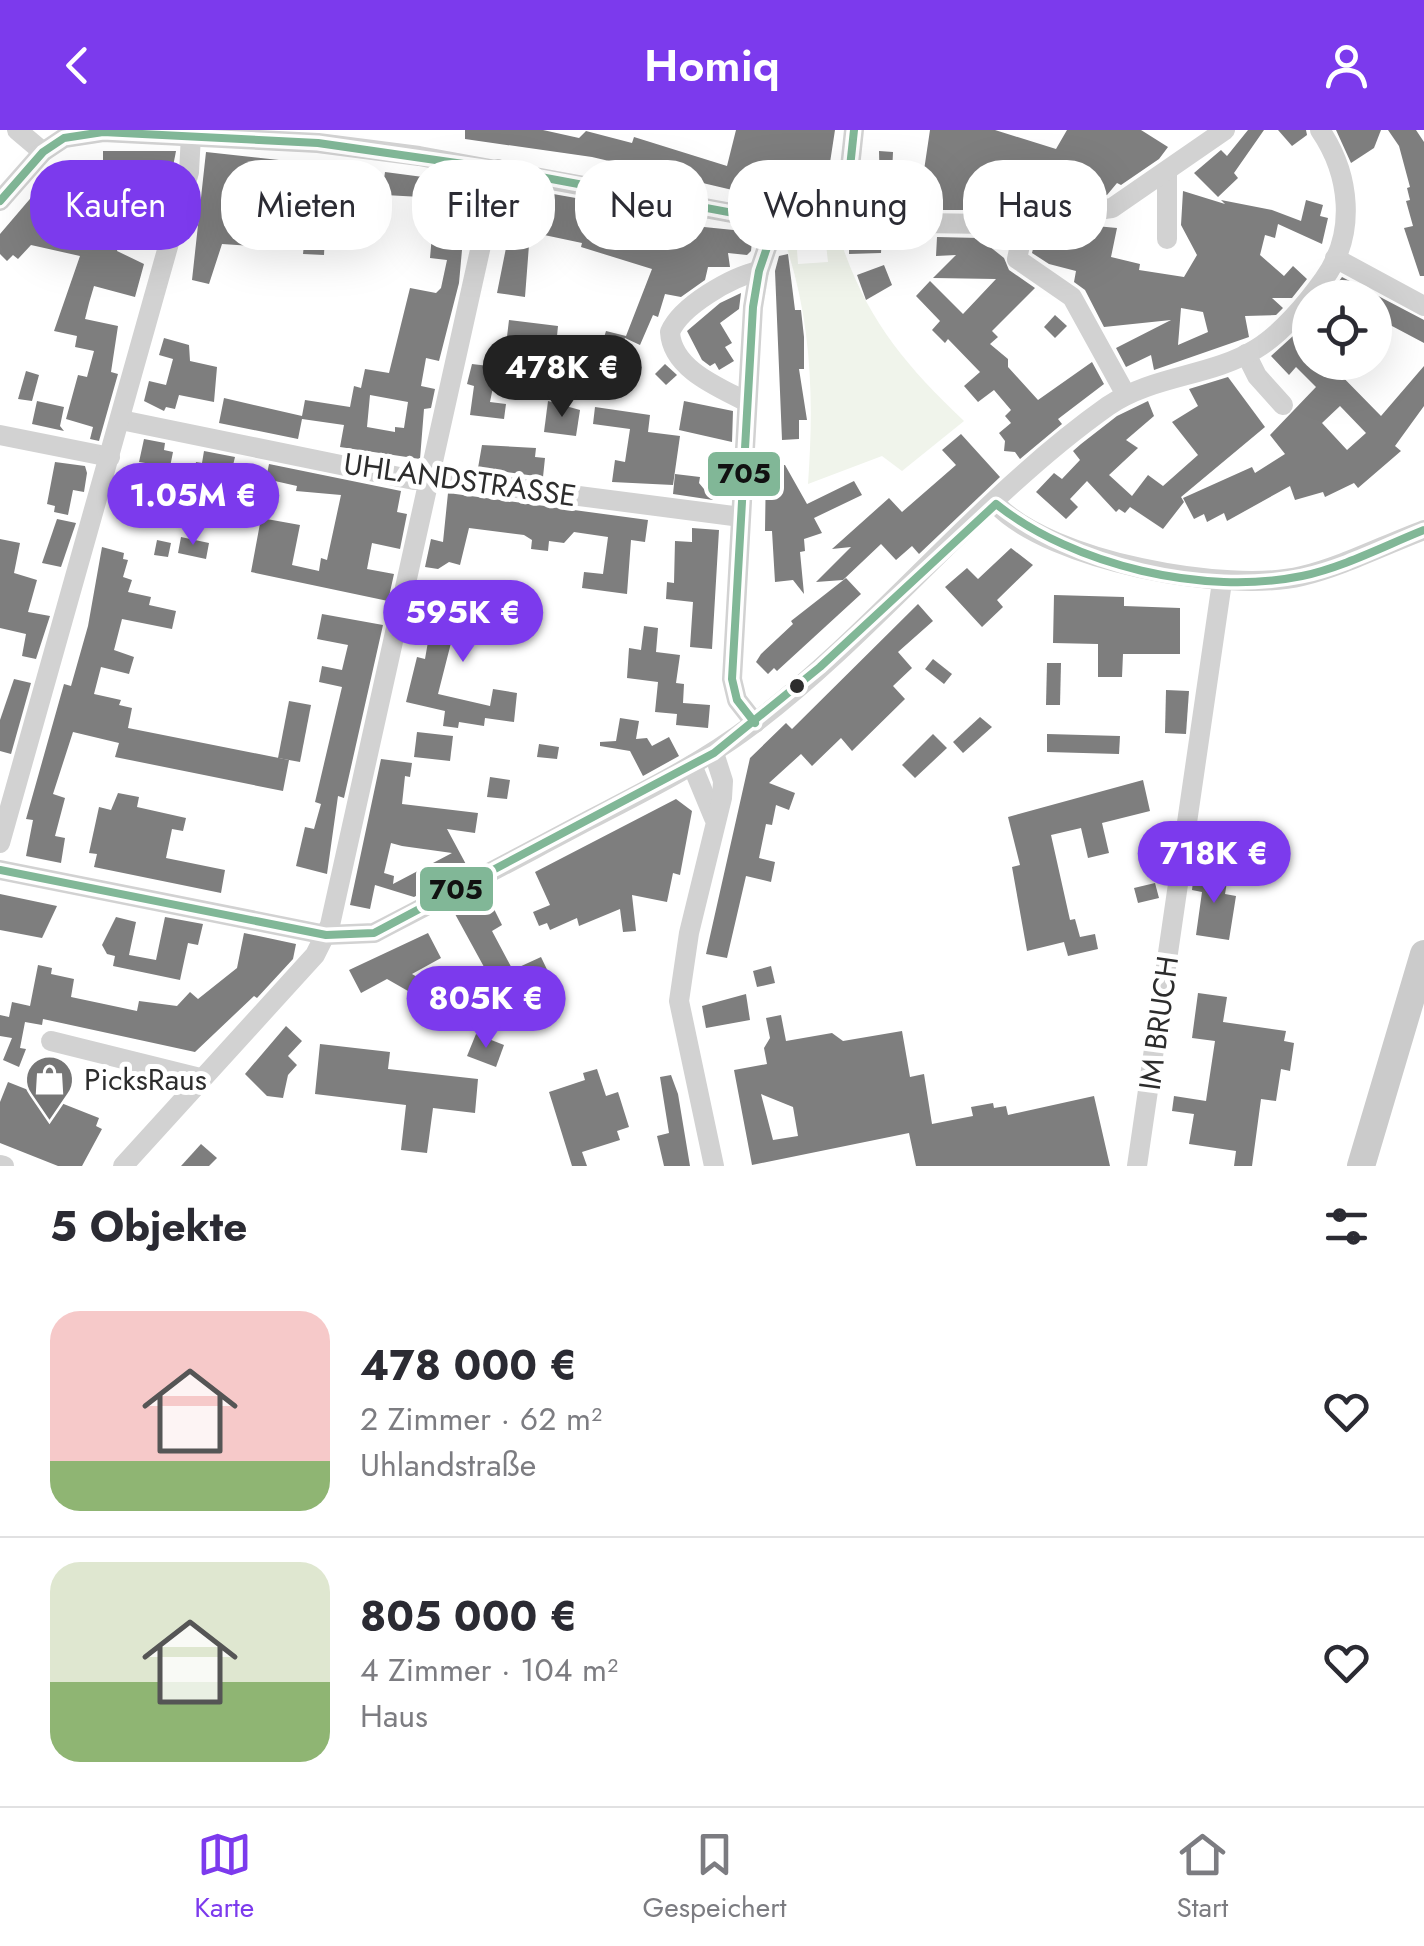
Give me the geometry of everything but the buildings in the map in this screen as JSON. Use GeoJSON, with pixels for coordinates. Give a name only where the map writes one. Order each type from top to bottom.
{"type":"FeatureCollection","features":[{"type":"Feature","properties":{"kind":"main road"},"geometry":{"type":"LineString","coordinates":[[1361,1166],[1424,954]]}},
{"type":"Feature","properties":{"kind":"street"},"geometry":{"type":"LineString","coordinates":[[17,130],[44,152]]}},
{"type":"Feature","properties":{"kind":"street"},"geometry":{"type":"LineString","coordinates":[[851,160],[854,130]]}},
{"type":"Feature","properties":{"kind":"street"},"geometry":{"type":"LineString","coordinates":[[1107,209],[1225,130]]}},
{"type":"Feature","properties":{"kind":"street"},"geometry":{"type":"LineString","coordinates":[[0,870],[326,935],[374,933],[692,765],[756,723],[1056,448],[1126,395],[1246,354],[1291,317],[1322,282],[1336,258],[1346,190],[1340,162],[1320,130]]}},
{"type":"Feature","properties":{"kind":"street"},"geometry":{"type":"LineString","coordinates":[[0,201],[44,152],[64,138],[103,132],[318,143],[436,160]]}},
{"type":"Feature","properties":{"kind":"street"},"geometry":{"type":"LineString","coordinates":[[0,843],[190,172],[191,136]]}},
{"type":"Feature","properties":{"kind":"street"},"geometry":{"type":"LineString","coordinates":[[1166,173],[1167,239]]}},
{"type":"Feature","properties":{"kind":"street"},"geometry":{"type":"LineString","coordinates":[[555,180],[728,213]]}},
{"type":"Feature","properties":{"kind":"street"},"geometry":{"type":"LineString","coordinates":[[123,1166],[312,960],[326,935],[480,250]]}},
{"type":"Feature","properties":{"kind":"street"},"geometry":{"type":"LineString","coordinates":[[756,723],[737,700],[732,679],[746,402],[758,271],[766,250]]}},
{"type":"Feature","properties":{"kind":"street"},"geometry":{"type":"LineString","coordinates":[[1019,250],[1017,260],[1072,298],[1126,395]]}},
{"type":"Feature","properties":{"kind":"street"},"geometry":{"type":"LineString","coordinates":[[1336,258],[1424,306]]}},
{"type":"Feature","properties":{"kind":"street"},"geometry":{"type":"LineString","coordinates":[[746,402],[683,362],[674,349],[670,332],[682,316],[731,282],[758,271]]}},
{"type":"Feature","properties":{"kind":"street"},"geometry":{"type":"LineString","coordinates":[[1246,354],[1257,376],[1283,405]]}},
{"type":"Feature","properties":{"kind":"street","name":"UHLANDSTRASSE"},"geometry":{"type":"LineString","coordinates":[[121,420],[414,480],[742,517]]}},
{"type":"Feature","properties":{"kind":"street"},"geometry":{"type":"LineString","coordinates":[[0,435],[110,458]]}},
{"type":"Feature","properties":{"kind":"street"},"geometry":{"type":"LineString","coordinates":[[996,504],[1082,552],[1222,582],[1301,576],[1424,530]]}},
{"type":"Feature","properties":{"kind":"street","name":"IM BRUCH"},"geometry":{"type":"LineString","coordinates":[[1137,1166],[1222,582]]}},
{"type":"Feature","properties":{"kind":"street"},"geometry":{"type":"LineString","coordinates":[[714,752],[723,782],[679,1000],[714,1166]]}},
{"type":"Feature","properties":{"kind":"street"},"geometry":{"type":"LineString","coordinates":[[692,765],[714,818]]}},
{"type":"Feature","properties":{"kind":"street"},"geometry":{"type":"LineString","coordinates":[[51,1041],[200,1078]]}},
{"type":"Feature","properties":{"kind":"shaded area"},"geometry":{"type":"Polygon","coordinates":[[[787,250],[797,250],[798,264],[828,262],[827,250],[844,250],[861,291],[888,337],[964,421],[902,471],[882,456],[808,484],[809,362],[801,302],[787,250]]]}},
{"type":"Feature","properties":{"kind":"transit line","name":"705"},"geometry":{"type":"LineString","coordinates":[[851,160],[854,130]]}},
{"type":"Feature","properties":{"kind":"transit line","name":"705"},"geometry":{"type":"LineString","coordinates":[[0,201],[43,152],[64,138],[103,132],[318,143],[498,169],[728,212]]}},
{"type":"Feature","properties":{"kind":"transit line","name":"705"},"geometry":{"type":"LineString","coordinates":[[755,723],[737,700],[732,679],[753,307],[766,250]]}},
{"type":"Feature","properties":{"kind":"transit line","name":"705"},"geometry":{"type":"LineString","coordinates":[[0,870],[326,935],[374,933],[714,753],[820,667],[996,504],[1028,526],[1101,559],[1142,571],[1224,582],[1264,581],[1318,572],[1424,530]]}},
{"type":"Feature","properties":{"kind":"place","name":"PicksRaus"},"geometry":{"type":"Point","coordinates":[49,1122]}}]}
